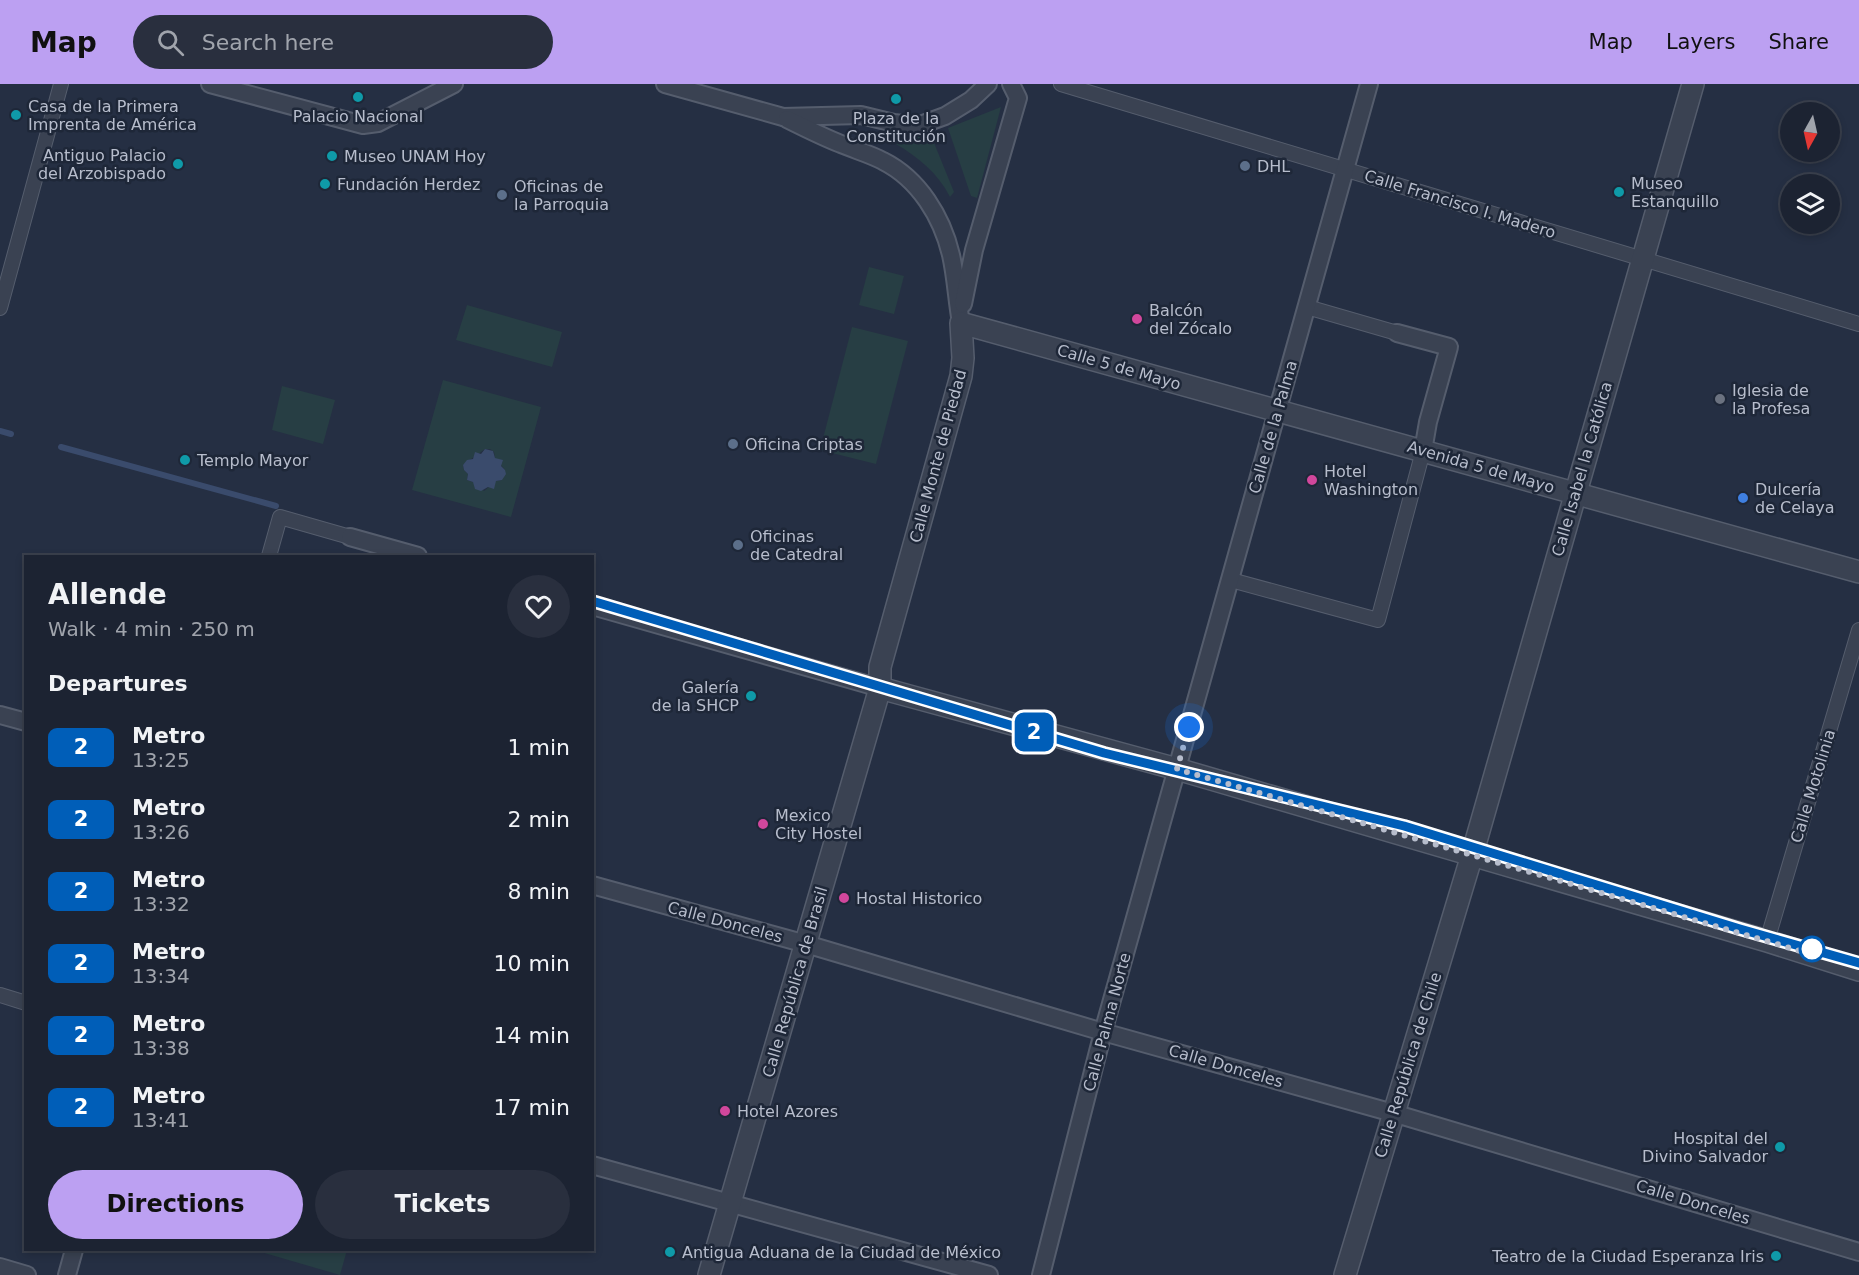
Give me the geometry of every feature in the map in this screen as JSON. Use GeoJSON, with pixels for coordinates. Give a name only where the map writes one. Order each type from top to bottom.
{"type":"FeatureCollection","features":[{"type":"Feature","properties":{"kind":"street"},"geometry":{"type":"LineString","coordinates":[[0,308],[61,84]]}},
{"type":"Feature","properties":{"kind":"street"},"geometry":{"type":"LineString","coordinates":[[210,84],[363,124],[378,123],[454,84]]}},
{"type":"Feature","properties":{"kind":"street"},"geometry":{"type":"LineString","coordinates":[[665,84],[783,117],[884,162],[899,171],[915,185],[936,215],[943,231],[951,256],[961,323]]}},
{"type":"Feature","properties":{"kind":"street"},"geometry":{"type":"LineString","coordinates":[[783,117],[861,115],[894,123],[923,124],[959,109],[988,84]]}},
{"type":"Feature","properties":{"kind":"street","name":"Calle Monte de Piedad"},"geometry":{"type":"LineString","coordinates":[[880,688],[880,667],[961,376],[963,302],[974,250],[1018,98],[1011,84]]}},
{"type":"Feature","properties":{"kind":"street","name":"Calle Francisco I. Madero"},"geometry":{"type":"LineString","coordinates":[[1061,84],[1859,324]]}},
{"type":"Feature","properties":{"kind":"street","name":"Calle de la Palma"},"geometry":{"type":"LineString","coordinates":[[1177,769],[1370,84]]}},
{"type":"Feature","properties":{"kind":"street","name":"Calle Isabel la Católica"},"geometry":{"type":"LineString","coordinates":[[1472,855],[1693,84]]}},
{"type":"Feature","properties":{"kind":"street"},"geometry":{"type":"LineString","coordinates":[[1231,580],[1378,620],[1424,451],[1428,422],[1449,347],[1307,308]]}},
{"type":"Feature","properties":{"kind":"street","name":"Calle 5 de Mayo"},"geometry":{"type":"LineString","coordinates":[[961,323],[1276,411]]}},
{"type":"Feature","properties":{"kind":"street","name":"Avenida 5 de Mayo"},"geometry":{"type":"LineString","coordinates":[[1276,411],[1859,572]]}},
{"type":"Feature","properties":{"kind":"street"},"geometry":{"type":"LineString","coordinates":[[269,555],[280,517],[414,555]]}},
{"type":"Feature","properties":{"kind":"street"},"geometry":{"type":"LineString","coordinates":[[594,607],[1177,769],[1767,941],[1859,970]]}},
{"type":"Feature","properties":{"kind":"street","name":"Calle Motolinia"},"geometry":{"type":"LineString","coordinates":[[1767,941],[1859,630]]}},
{"type":"Feature","properties":{"kind":"street","name":"Calle República de Brasil"},"geometry":{"type":"LineString","coordinates":[[709,1275],[880,688]]}},
{"type":"Feature","properties":{"kind":"street"},"geometry":{"type":"LineString","coordinates":[[0,715],[24,721]]}},
{"type":"Feature","properties":{"kind":"street","name":"Calle Palma Norte"},"geometry":{"type":"LineString","coordinates":[[1041,1275],[1103,1032],[1177,769]]}},
{"type":"Feature","properties":{"kind":"street","name":"Calle República de Chile"},"geometry":{"type":"LineString","coordinates":[[1345,1275],[1472,855]]}},
{"type":"Feature","properties":{"kind":"street","name":"Calle Donceles"},"geometry":{"type":"LineString","coordinates":[[594,886],[806,944],[1103,1032],[1393,1113],[1859,1252]]}},
{"type":"Feature","properties":{"kind":"street"},"geometry":{"type":"LineString","coordinates":[[0,995],[24,1002]]}},
{"type":"Feature","properties":{"kind":"street"},"geometry":{"type":"LineString","coordinates":[[594,1166],[989,1275]]}},
{"type":"Feature","properties":{"kind":"street"},"geometry":{"type":"LineString","coordinates":[[67,1275],[74,1251]]}},
{"type":"Feature","properties":{"kind":"street"},"geometry":{"type":"LineString","coordinates":[[0,1267],[27,1275]]}},
{"type":"Feature","properties":{"kind":"green space"},"geometry":{"type":"Polygon","coordinates":[[[1001,107],[977,198],[971,196],[948,128],[1001,107]]]}},
{"type":"Feature","properties":{"kind":"green space"},"geometry":{"type":"Polygon","coordinates":[[[930,133],[954,192],[950,197],[940,180],[927,166],[896,144],[898,135],[917,136],[930,133]]]}},
{"type":"Feature","properties":{"kind":"green space"},"geometry":{"type":"Polygon","coordinates":[[[869,267],[904,276],[894,314],[859,305],[869,267]]]}},
{"type":"Feature","properties":{"kind":"green space"},"geometry":{"type":"Polygon","coordinates":[[[467,305],[562,332],[552,367],[456,340],[467,305]]]}},
{"type":"Feature","properties":{"kind":"green space"},"geometry":{"type":"Polygon","coordinates":[[[852,327],[908,341],[876,464],[820,450],[852,327]]]}},
{"type":"Feature","properties":{"kind":"green space"},"geometry":{"type":"Polygon","coordinates":[[[443,380],[541,407],[511,517],[412,490],[443,380]],[[485,449],[463,465],[468,474],[467,480],[484,491],[496,481],[502,480],[505,470],[490,449],[485,449]]]}},
{"type":"Feature","properties":{"kind":"green space"},"geometry":{"type":"Polygon","coordinates":[[[282,386],[335,400],[323,444],[272,430],[282,386]]]}},
{"type":"Feature","properties":{"kind":"green space"},"geometry":{"type":"Polygon","coordinates":[[[261,1251],[347,1251],[340,1275],[261,1251]]]}},
{"type":"Feature","properties":{"kind":"water"},"geometry":{"type":"Polygon","coordinates":[[[485,449],[493,451],[495,458],[503,460],[501,466],[506,474],[502,480],[496,481],[494,489],[488,487],[481,491],[475,489],[473,482],[467,480],[468,474],[463,465],[467,460],[473,459],[475,452],[481,454],[485,449]]]}},
{"type":"Feature","properties":{"kind":"waterway"},"geometry":{"type":"LineString","coordinates":[[0,431],[11,434]]}},
{"type":"Feature","properties":{"kind":"waterway"},"geometry":{"type":"LineString","coordinates":[[61,447],[276,506]]}},
{"type":"Feature","properties":{"kind":"metro line","name":"2"},"geometry":{"type":"LineString","coordinates":[[594,602],[1104,753],[1404,826],[1859,963]]}},
{"type":"Feature","properties":{"kind":"place","name":"Palacio Nacional"},"geometry":{"type":"Point","coordinates":[358,97]}},
{"type":"Feature","properties":{"kind":"place","name":"Plaza de la Constitución"},"geometry":{"type":"Point","coordinates":[896,99]}},
{"type":"Feature","properties":{"kind":"place","name":"Casa de la Primera Imprenta de América"},"geometry":{"type":"Point","coordinates":[16,115]}},
{"type":"Feature","properties":{"kind":"place","name":"Museo UNAM Hoy"},"geometry":{"type":"Point","coordinates":[332,156]}},
{"type":"Feature","properties":{"kind":"place","name":"Antiguo Palacio del Arzobispado"},"geometry":{"type":"Point","coordinates":[178,164]}},
{"type":"Feature","properties":{"kind":"place","name":"DHL"},"geometry":{"type":"Point","coordinates":[1245,166]}},
{"type":"Feature","properties":{"kind":"place","name":"Fundación Herdez"},"geometry":{"type":"Point","coordinates":[325,184]}},
{"type":"Feature","properties":{"kind":"place","name":"Museo Estanquillo"},"geometry":{"type":"Point","coordinates":[1619,192]}},
{"type":"Feature","properties":{"kind":"place","name":"Oficinas de la Parroquia"},"geometry":{"type":"Point","coordinates":[502,195]}},
{"type":"Feature","properties":{"kind":"place","name":"Balcón del Zócalo"},"geometry":{"type":"Point","coordinates":[1137,319]}},
{"type":"Feature","properties":{"kind":"place","name":"Iglesia de la Profesa"},"geometry":{"type":"Point","coordinates":[1720,399]}},
{"type":"Feature","properties":{"kind":"place","name":"Oficina Criptas"},"geometry":{"type":"Point","coordinates":[733,444]}},
{"type":"Feature","properties":{"kind":"place","name":"Templo Mayor"},"geometry":{"type":"Point","coordinates":[185,460]}},
{"type":"Feature","properties":{"kind":"place","name":"Hotel Washington"},"geometry":{"type":"Point","coordinates":[1312,480]}},
{"type":"Feature","properties":{"kind":"place","name":"Dulcería de Celaya"},"geometry":{"type":"Point","coordinates":[1743,498]}},
{"type":"Feature","properties":{"kind":"place","name":"Oficinas de Catedral"},"geometry":{"type":"Point","coordinates":[738,545]}},
{"type":"Feature","properties":{"kind":"place","name":"Galería de la SHCP"},"geometry":{"type":"Point","coordinates":[751,696]}},
{"type":"Feature","properties":{"kind":"place","name":"Mexico City Hostel"},"geometry":{"type":"Point","coordinates":[763,824]}},
{"type":"Feature","properties":{"kind":"place","name":"Hostal Historico"},"geometry":{"type":"Point","coordinates":[844,898]}},
{"type":"Feature","properties":{"kind":"place","name":"Hotel Azores"},"geometry":{"type":"Point","coordinates":[725,1111]}},
{"type":"Feature","properties":{"kind":"place","name":"Hospital del Divino Salvador"},"geometry":{"type":"Point","coordinates":[1780,1147]}},
{"type":"Feature","properties":{"kind":"place","name":"Antigua Aduana de la Ciudad de México"},"geometry":{"type":"Point","coordinates":[670,1252]}},
{"type":"Feature","properties":{"kind":"place","name":"Teatro de la Ciudad Esperanza Iris"},"geometry":{"type":"Point","coordinates":[1776,1256]}},
{"type":"Feature","properties":{"kind":"route"},"geometry":{"type":"LineString","coordinates":[[1189,727],[1177,769],[1804,952],[1812,949]]}}]}
